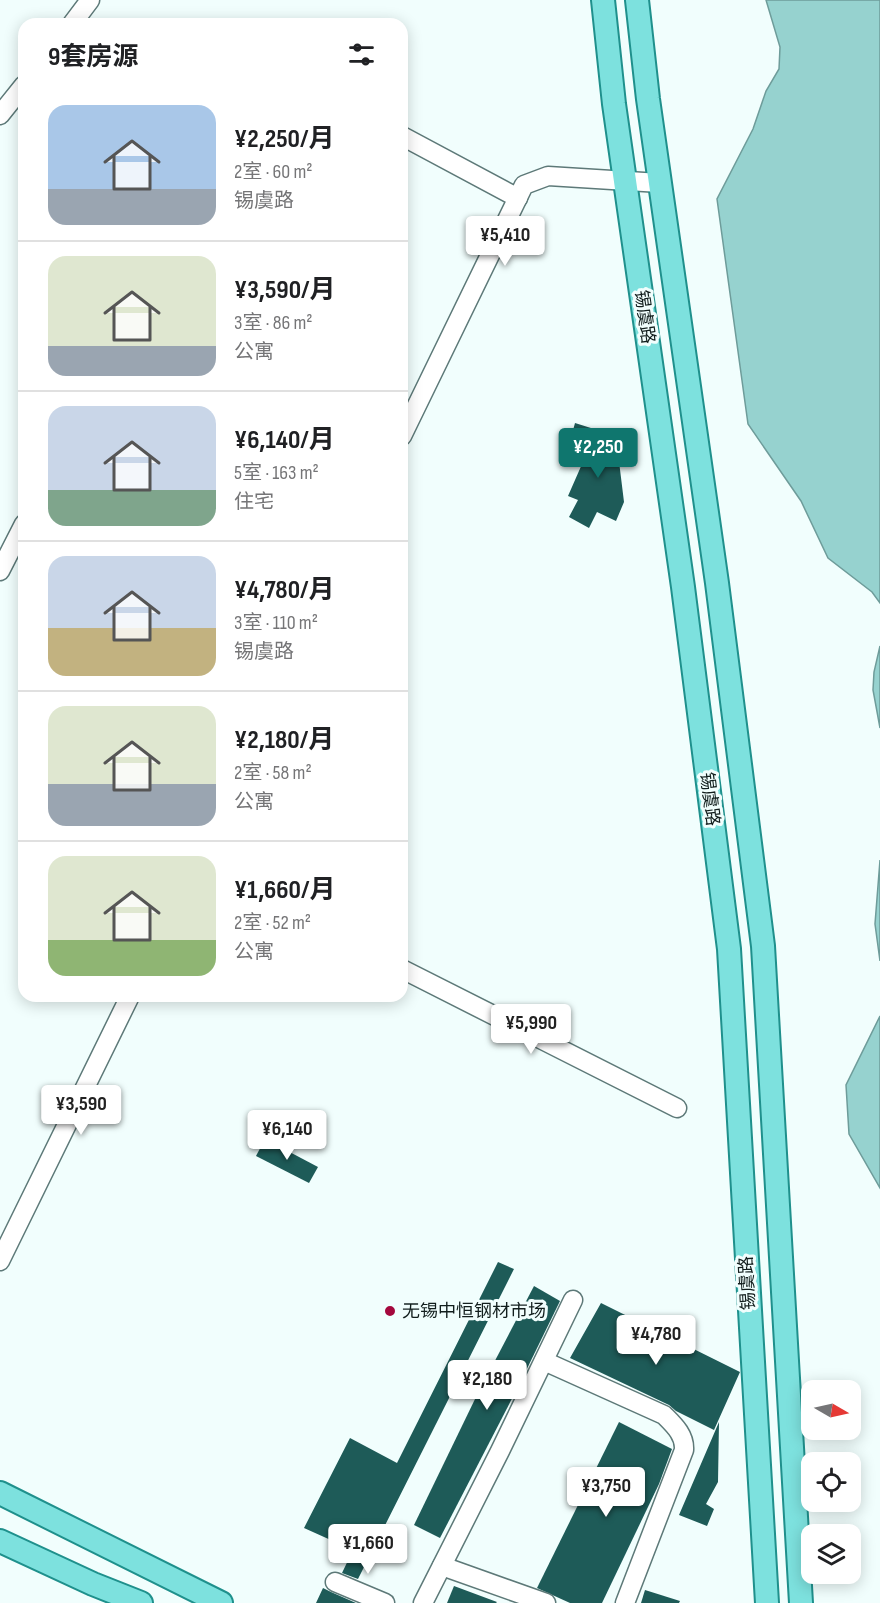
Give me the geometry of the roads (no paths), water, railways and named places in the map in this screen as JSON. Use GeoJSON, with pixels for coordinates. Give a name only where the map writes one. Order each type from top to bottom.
{"type":"FeatureCollection","features":[{"type":"Feature","properties":{"kind":"main road","name":"锡虞路"},"geometry":{"type":"LineString","coordinates":[[603,0],[614,104],[683,587],[729,949],[767,1603]]}},
{"type":"Feature","properties":{"kind":"main road","name":"锡虞路"},"geometry":{"type":"LineString","coordinates":[[637,0],[660,183],[717,582],[763,946],[801,1603]]}},
{"type":"Feature","properties":{"kind":"main road"},"geometry":{"type":"LineString","coordinates":[[0,1493],[221,1603]]}},
{"type":"Feature","properties":{"kind":"main road"},"geometry":{"type":"LineString","coordinates":[[0,1541],[93,1584],[141,1603]]}},
{"type":"Feature","properties":{"kind":"street"},"geometry":{"type":"LineString","coordinates":[[76,18],[90,0]]}},
{"type":"Feature","properties":{"kind":"street"},"geometry":{"type":"LineString","coordinates":[[0,115],[18,92]]}},
{"type":"Feature","properties":{"kind":"street"},"geometry":{"type":"LineString","coordinates":[[408,139],[518,198]]}},
{"type":"Feature","properties":{"kind":"street"},"geometry":{"type":"LineString","coordinates":[[408,424],[524,185],[548,176],[660,183]]}},
{"type":"Feature","properties":{"kind":"street"},"geometry":{"type":"LineString","coordinates":[[0,571],[18,536]]}},
{"type":"Feature","properties":{"kind":"street"},"geometry":{"type":"LineString","coordinates":[[408,972],[677,1108]]}},
{"type":"Feature","properties":{"kind":"street"},"geometry":{"type":"LineString","coordinates":[[0,1261],[126,1002]]}},
{"type":"Feature","properties":{"kind":"street"},"geometry":{"type":"LineString","coordinates":[[423,1603],[573,1300]]}},
{"type":"Feature","properties":{"kind":"street"},"geometry":{"type":"LineString","coordinates":[[544,1361],[664,1415],[679,1430],[684,1443],[684,1450],[625,1603]]}},
{"type":"Feature","properties":{"kind":"street"},"geometry":{"type":"LineString","coordinates":[[442,1566],[546,1603]]}},
{"type":"Feature","properties":{"kind":"street"},"geometry":{"type":"LineString","coordinates":[[335,1582],[385,1603]]}},
{"type":"Feature","properties":{"kind":"water"},"geometry":{"type":"Polygon","coordinates":[[[766,0],[880,0],[880,603],[872,592],[828,558],[801,501],[748,424],[717,199],[753,129],[766,91],[779,69],[780,47],[766,0]]]}},
{"type":"Feature","properties":{"kind":"water"},"geometry":{"type":"Polygon","coordinates":[[[880,646],[880,728],[873,690],[874,672],[880,646]]]}},
{"type":"Feature","properties":{"kind":"water"},"geometry":{"type":"Polygon","coordinates":[[[880,860],[880,961],[875,924],[880,860]]]}},
{"type":"Feature","properties":{"kind":"water"},"geometry":{"type":"Polygon","coordinates":[[[880,1016],[880,1188],[849,1134],[846,1085],[880,1016]]]}},
{"type":"Feature","properties":{"kind":"place","name":"无锡中恒钢材市场"},"geometry":{"type":"Point","coordinates":[390,1311]}}]}
